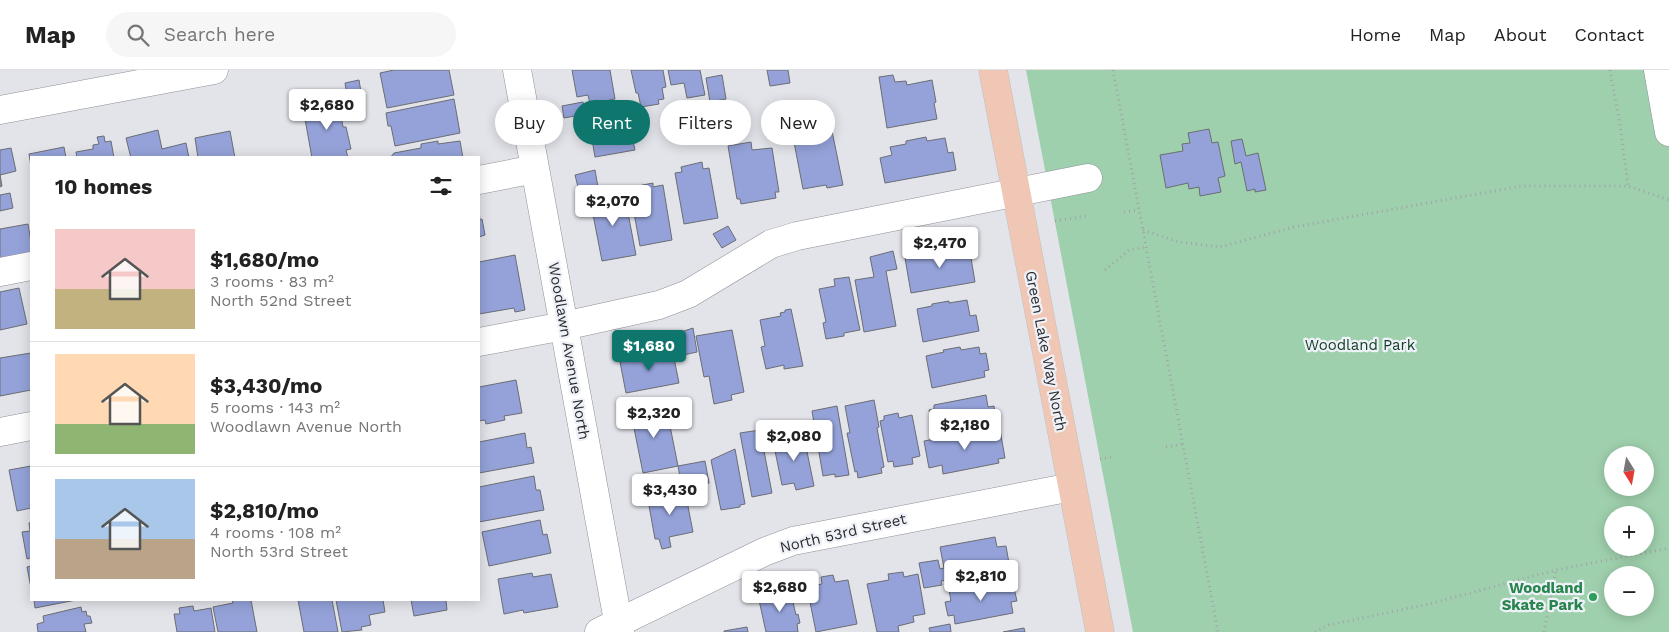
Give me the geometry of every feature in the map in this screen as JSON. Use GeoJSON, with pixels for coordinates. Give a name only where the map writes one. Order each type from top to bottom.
{"type":"FeatureCollection","features":[{"type":"Feature","properties":{"kind":"main road","name":"Green Lake Way North"},"geometry":{"type":"LineString","coordinates":[[993,70],[1100,632]]}},
{"type":"Feature","properties":{"kind":"street"},"geometry":{"type":"LineString","coordinates":[[0,110],[214,70]]}},
{"type":"Feature","properties":{"kind":"street","name":"Woodlawn Avenue North"},"geometry":{"type":"LineString","coordinates":[[517,70],[564,326],[612,629]]}},
{"type":"Feature","properties":{"kind":"street"},"geometry":{"type":"LineString","coordinates":[[1658,70],[1669,132]]}},
{"type":"Feature","properties":{"kind":"street"},"geometry":{"type":"LineString","coordinates":[[480,180],[535,169]]}},
{"type":"Feature","properties":{"kind":"street"},"geometry":{"type":"LineString","coordinates":[[480,342],[660,305],[688,294],[771,244],[797,236],[1088,178]]}},
{"type":"Feature","properties":{"kind":"street"},"geometry":{"type":"LineString","coordinates":[[0,272],[30,266]]}},
{"type":"Feature","properties":{"kind":"street"},"geometry":{"type":"LineString","coordinates":[[0,432],[30,426]]}},
{"type":"Feature","properties":{"kind":"street","name":"North 53rd Street"},"geometry":{"type":"LineString","coordinates":[[612,629],[764,552],[793,541],[1072,487]]}},
{"type":"Feature","properties":{"kind":"path"},"geometry":{"type":"LineString","coordinates":[[1113,70],[1218,632]]}},
{"type":"Feature","properties":{"kind":"path"},"geometry":{"type":"LineString","coordinates":[[1610,70],[1628,186]]}},
{"type":"Feature","properties":{"kind":"path"},"geometry":{"type":"LineString","coordinates":[[1143,230],[1179,242],[1220,247],[1294,227],[1522,186],[1628,186],[1669,200]]}},
{"type":"Feature","properties":{"kind":"path"},"geometry":{"type":"LineString","coordinates":[[1124,212],[1139,210]]}},
{"type":"Feature","properties":{"kind":"path"},"geometry":{"type":"LineString","coordinates":[[1055,221],[1087,216]]}},
{"type":"Feature","properties":{"kind":"path"},"geometry":{"type":"LineString","coordinates":[[1106,270],[1130,250],[1146,247]]}},
{"type":"Feature","properties":{"kind":"path"},"geometry":{"type":"LineString","coordinates":[[1166,447],[1183,444]]}},
{"type":"Feature","properties":{"kind":"path"},"geometry":{"type":"LineString","coordinates":[[1100,459],[1111,457]]}},
{"type":"Feature","properties":{"kind":"path"},"geometry":{"type":"LineString","coordinates":[[1315,632],[1329,625],[1430,604],[1556,570],[1669,548]]}},
{"type":"Feature","properties":{"kind":"path"},"geometry":{"type":"LineString","coordinates":[[1544,632],[1556,570]]}},
{"type":"Feature","properties":{"kind":"green space","name":"Woodland Park"},"geometry":{"type":"Polygon","coordinates":[[[1026,70],[1669,70],[1669,632],[1133,632],[1026,70]]]}},
{"type":"Feature","properties":{"kind":"building"},"geometry":{"type":"Polygon","coordinates":[[[394,70],[449,70],[454,95],[387,108],[380,73],[394,70]]]}},
{"type":"Feature","properties":{"kind":"building"},"geometry":{"type":"Polygon","coordinates":[[[572,70],[610,70],[615,99],[589,100],[588,95],[577,97],[572,70]]]}},
{"type":"Feature","properties":{"kind":"building"},"geometry":{"type":"Polygon","coordinates":[[[631,70],[663,70],[666,87],[662,88],[664,99],[658,100],[659,104],[650,106],[650,100],[640,100],[638,93],[636,93],[631,70]]]}},
{"type":"Feature","properties":{"kind":"building"},"geometry":{"type":"Polygon","coordinates":[[[668,70],[700,70],[705,95],[687,98],[684,83],[671,85],[668,70]]]}},
{"type":"Feature","properties":{"kind":"building"},"geometry":{"type":"Polygon","coordinates":[[[767,70],[788,70],[790,83],[770,86],[767,70]]]}},
{"type":"Feature","properties":{"kind":"building"},"geometry":{"type":"Polygon","coordinates":[[[722,75],[726,99],[710,100],[706,78],[722,75]]]}},
{"type":"Feature","properties":{"kind":"building"},"geometry":{"type":"Polygon","coordinates":[[[893,75],[895,82],[906,81],[907,85],[932,80],[937,119],[887,128],[879,77],[893,75]]]}},
{"type":"Feature","properties":{"kind":"building"},"geometry":{"type":"Polygon","coordinates":[[[359,80],[364,110],[350,112],[345,83],[359,80]]]}},
{"type":"Feature","properties":{"kind":"building"},"geometry":{"type":"Polygon","coordinates":[[[454,99],[460,133],[395,146],[386,113],[454,99]]]}},
{"type":"Feature","properties":{"kind":"building"},"geometry":{"type":"Polygon","coordinates":[[[338,101],[343,127],[346,127],[351,149],[346,150],[348,156],[312,156],[303,108],[338,101]]]}},
{"type":"Feature","properties":{"kind":"building"},"geometry":{"type":"Polygon","coordinates":[[[573,104],[573,116],[564,118],[563,106],[573,104]]]}},
{"type":"Feature","properties":{"kind":"building"},"geometry":{"type":"Polygon","coordinates":[[[1209,129],[1212,143],[1218,142],[1225,176],[1218,178],[1221,192],[1200,196],[1199,187],[1189,189],[1188,183],[1166,188],[1160,155],[1183,151],[1182,144],[1190,143],[1188,133],[1209,129]]]}},
{"type":"Feature","properties":{"kind":"building"},"geometry":{"type":"Polygon","coordinates":[[[158,130],[162,149],[186,143],[189,156],[130,156],[126,138],[158,130]]]}},
{"type":"Feature","properties":{"kind":"building"},"geometry":{"type":"Polygon","coordinates":[[[230,131],[235,156],[198,156],[195,138],[230,131]]]}},
{"type":"Feature","properties":{"kind":"building"},"geometry":{"type":"Polygon","coordinates":[[[104,136],[105,142],[111,141],[114,156],[77,156],[76,152],[93,149],[93,145],[99,144],[97,137],[104,136]]]}},
{"type":"Feature","properties":{"kind":"building"},"geometry":{"type":"Polygon","coordinates":[[[926,137],[927,141],[945,138],[948,153],[953,152],[956,170],[885,183],[880,158],[892,155],[890,147],[926,137]]]}},
{"type":"Feature","properties":{"kind":"building"},"geometry":{"type":"Polygon","coordinates":[[[1242,139],[1246,156],[1258,153],[1266,190],[1255,192],[1255,189],[1247,191],[1241,162],[1235,164],[1231,141],[1242,139]]]}},
{"type":"Feature","properties":{"kind":"building"},"geometry":{"type":"Polygon","coordinates":[[[438,141],[438,144],[460,141],[463,156],[392,156],[394,153],[421,148],[421,144],[438,141]]]}},
{"type":"Feature","properties":{"kind":"building"},"geometry":{"type":"Polygon","coordinates":[[[751,142],[752,150],[772,148],[779,192],[775,192],[776,198],[741,204],[740,199],[737,199],[728,146],[751,145],[751,142]]]}},
{"type":"Feature","properties":{"kind":"building"},"geometry":{"type":"Polygon","coordinates":[[[593,145],[634,145],[635,150],[595,157],[593,145]]]}},
{"type":"Feature","properties":{"kind":"building"},"geometry":{"type":"Polygon","coordinates":[[[795,145],[835,145],[843,185],[827,188],[826,185],[803,189],[795,145]]]}},
{"type":"Feature","properties":{"kind":"building"},"geometry":{"type":"Polygon","coordinates":[[[64,147],[66,156],[30,156],[30,160],[29,154],[64,147]]]}},
{"type":"Feature","properties":{"kind":"building"},"geometry":{"type":"Polygon","coordinates":[[[11,148],[16,171],[0,175],[0,150],[11,148]]]}},
{"type":"Feature","properties":{"kind":"building"},"geometry":{"type":"Polygon","coordinates":[[[702,162],[703,169],[709,168],[718,218],[684,224],[675,173],[682,172],[681,167],[702,162]]]}},
{"type":"Feature","properties":{"kind":"building"},"geometry":{"type":"Polygon","coordinates":[[[595,170],[598,187],[579,191],[575,175],[595,170]]]}},
{"type":"Feature","properties":{"kind":"building"},"geometry":{"type":"Polygon","coordinates":[[[653,183],[653,187],[663,185],[672,240],[640,246],[630,191],[638,189],[638,186],[653,183]]]}},
{"type":"Feature","properties":{"kind":"building"},"geometry":{"type":"Polygon","coordinates":[[[624,192],[636,255],[602,261],[590,199],[624,192]]]}},
{"type":"Feature","properties":{"kind":"building"},"geometry":{"type":"Polygon","coordinates":[[[10,193],[13,208],[0,211],[0,195],[10,193]]]}},
{"type":"Feature","properties":{"kind":"building"},"geometry":{"type":"Polygon","coordinates":[[[482,219],[485,235],[480,237],[480,220],[482,219]]]}},
{"type":"Feature","properties":{"kind":"building"},"geometry":{"type":"Polygon","coordinates":[[[28,224],[30,258],[0,264],[0,229],[28,224]]]}},
{"type":"Feature","properties":{"kind":"building"},"geometry":{"type":"Polygon","coordinates":[[[728,226],[736,240],[722,248],[713,234],[728,226]]]}},
{"type":"Feature","properties":{"kind":"building"},"geometry":{"type":"Polygon","coordinates":[[[959,244],[961,253],[970,252],[975,282],[911,293],[905,258],[935,253],[934,248],[959,244]]]}},
{"type":"Feature","properties":{"kind":"building"},"geometry":{"type":"Polygon","coordinates":[[[893,251],[897,269],[886,271],[896,326],[864,332],[855,280],[874,277],[870,257],[893,251]]]}},
{"type":"Feature","properties":{"kind":"building"},"geometry":{"type":"Polygon","coordinates":[[[515,255],[525,310],[515,312],[514,308],[480,314],[480,262],[515,255]]]}},
{"type":"Feature","properties":{"kind":"building"},"geometry":{"type":"Polygon","coordinates":[[[849,277],[860,330],[844,333],[844,336],[826,339],[823,323],[826,322],[819,289],[835,286],[834,279],[849,277]]]}},
{"type":"Feature","properties":{"kind":"building"},"geometry":{"type":"Polygon","coordinates":[[[19,288],[27,324],[0,330],[0,292],[19,288]]]}},
{"type":"Feature","properties":{"kind":"building"},"geometry":{"type":"Polygon","coordinates":[[[967,300],[970,316],[976,315],[979,331],[923,342],[917,309],[932,306],[932,304],[967,300]]]}},
{"type":"Feature","properties":{"kind":"building"},"geometry":{"type":"Polygon","coordinates":[[[791,309],[803,366],[784,369],[784,365],[766,369],[761,347],[765,346],[760,320],[781,316],[780,313],[791,309]]]}},
{"type":"Feature","properties":{"kind":"building"},"geometry":{"type":"Polygon","coordinates":[[[693,328],[697,352],[679,356],[675,334],[693,328]]]}},
{"type":"Feature","properties":{"kind":"building"},"geometry":{"type":"Polygon","coordinates":[[[732,330],[744,392],[731,395],[732,400],[714,404],[709,376],[704,377],[696,336],[732,330]]]}},
{"type":"Feature","properties":{"kind":"building"},"geometry":{"type":"Polygon","coordinates":[[[960,347],[961,350],[979,347],[980,354],[986,353],[989,370],[984,371],[985,377],[932,388],[926,356],[960,347]]]}},
{"type":"Feature","properties":{"kind":"building"},"geometry":{"type":"Polygon","coordinates":[[[30,353],[30,390],[0,396],[0,358],[30,353]]]}},
{"type":"Feature","properties":{"kind":"building"},"geometry":{"type":"Polygon","coordinates":[[[654,353],[655,357],[673,353],[679,383],[626,393],[620,362],[634,360],[634,356],[654,353]]]}},
{"type":"Feature","properties":{"kind":"building"},"geometry":{"type":"Polygon","coordinates":[[[516,380],[522,413],[504,416],[505,420],[486,424],[485,420],[480,421],[480,387],[516,380]]]}},
{"type":"Feature","properties":{"kind":"building"},"geometry":{"type":"Polygon","coordinates":[[[986,395],[988,407],[994,406],[997,421],[933,433],[929,410],[934,409],[934,405],[986,395]]]}},
{"type":"Feature","properties":{"kind":"building"},"geometry":{"type":"Polygon","coordinates":[[[874,400],[884,467],[881,468],[882,473],[858,478],[847,433],[850,433],[845,406],[874,400]]]}},
{"type":"Feature","properties":{"kind":"building"},"geometry":{"type":"Polygon","coordinates":[[[666,406],[678,466],[643,473],[631,413],[666,406]]]}},
{"type":"Feature","properties":{"kind":"building"},"geometry":{"type":"Polygon","coordinates":[[[837,406],[849,475],[835,477],[835,474],[823,476],[812,411],[837,406]]]}},
{"type":"Feature","properties":{"kind":"building"},"geometry":{"type":"Polygon","coordinates":[[[898,413],[899,418],[912,415],[920,456],[912,458],[913,464],[894,467],[893,461],[888,462],[880,421],[884,420],[884,416],[898,413]]]}},
{"type":"Feature","properties":{"kind":"building"},"geometry":{"type":"Polygon","coordinates":[[[993,428],[994,431],[1000,430],[1005,458],[998,459],[999,463],[943,474],[942,465],[929,468],[924,441],[993,428]]]}},
{"type":"Feature","properties":{"kind":"building"},"geometry":{"type":"Polygon","coordinates":[[[760,430],[772,493],[752,497],[740,433],[760,430]]]}},
{"type":"Feature","properties":{"kind":"building"},"geometry":{"type":"Polygon","coordinates":[[[803,432],[814,486],[796,490],[794,483],[782,485],[774,446],[784,444],[782,437],[803,432]]]}},
{"type":"Feature","properties":{"kind":"building"},"geometry":{"type":"Polygon","coordinates":[[[525,433],[527,448],[531,447],[534,463],[480,473],[480,442],[525,433]]]}},
{"type":"Feature","properties":{"kind":"building"},"geometry":{"type":"Polygon","coordinates":[[[735,449],[745,504],[740,505],[740,507],[721,510],[711,460],[735,449]]]}},
{"type":"Feature","properties":{"kind":"building"},"geometry":{"type":"Polygon","coordinates":[[[705,461],[709,483],[682,488],[678,466],[705,461]]]}},
{"type":"Feature","properties":{"kind":"building"},"geometry":{"type":"Polygon","coordinates":[[[30,466],[30,508],[17,511],[9,470],[30,466]]]}},
{"type":"Feature","properties":{"kind":"building"},"geometry":{"type":"Polygon","coordinates":[[[534,476],[536,490],[540,490],[544,510],[480,522],[480,487],[534,476]]]}},
{"type":"Feature","properties":{"kind":"building"},"geometry":{"type":"Polygon","coordinates":[[[665,491],[665,495],[685,491],[693,532],[669,537],[671,547],[662,549],[659,539],[655,539],[648,500],[651,500],[650,494],[665,491]]]}},
{"type":"Feature","properties":{"kind":"building"},"geometry":{"type":"Polygon","coordinates":[[[540,520],[543,535],[547,534],[551,553],[489,566],[482,532],[540,520]]]}},
{"type":"Feature","properties":{"kind":"building"},"geometry":{"type":"Polygon","coordinates":[[[30,531],[30,558],[27,559],[22,532],[30,531]]]}},
{"type":"Feature","properties":{"kind":"building"},"geometry":{"type":"Polygon","coordinates":[[[995,537],[997,547],[1006,546],[1010,569],[941,581],[942,585],[924,588],[919,563],[938,560],[940,569],[944,568],[940,547],[995,537]]]}},
{"type":"Feature","properties":{"kind":"building"},"geometry":{"type":"Polygon","coordinates":[[[30,566],[30,583],[27,567],[30,566]]]}},
{"type":"Feature","properties":{"kind":"building"},"geometry":{"type":"Polygon","coordinates":[[[903,572],[904,577],[918,574],[925,614],[913,616],[914,622],[898,626],[899,632],[877,632],[867,584],[889,580],[888,574],[903,572]]]}},
{"type":"Feature","properties":{"kind":"building"},"geometry":{"type":"Polygon","coordinates":[[[532,573],[533,577],[551,574],[558,607],[524,613],[523,610],[504,614],[498,579],[532,573]]]}},
{"type":"Feature","properties":{"kind":"building"},"geometry":{"type":"Polygon","coordinates":[[[833,575],[835,582],[848,580],[857,624],[816,632],[807,587],[822,584],[821,577],[833,575]]]}},
{"type":"Feature","properties":{"kind":"building"},"geometry":{"type":"Polygon","coordinates":[[[1006,579],[1008,589],[1014,588],[1017,601],[1011,602],[1013,613],[955,624],[954,615],[948,616],[945,602],[951,601],[949,590],[1006,579]]]}},
{"type":"Feature","properties":{"kind":"building"},"geometry":{"type":"Polygon","coordinates":[[[790,589],[796,615],[798,614],[800,623],[797,624],[798,632],[766,632],[759,600],[771,597],[770,592],[790,589]]]}},
{"type":"Feature","properties":{"kind":"building"},"geometry":{"type":"Polygon","coordinates":[[[34,601],[71,601],[35,608],[34,601]]]}},
{"type":"Feature","properties":{"kind":"building"},"geometry":{"type":"Polygon","coordinates":[[[232,601],[251,601],[257,632],[218,632],[213,607],[233,603],[232,601]]]}},
{"type":"Feature","properties":{"kind":"building"},"geometry":{"type":"Polygon","coordinates":[[[298,601],[332,601],[338,632],[304,632],[298,601]]]}},
{"type":"Feature","properties":{"kind":"building"},"geometry":{"type":"Polygon","coordinates":[[[336,601],[383,601],[385,612],[369,615],[371,625],[361,627],[362,630],[342,632],[336,601]]]}},
{"type":"Feature","properties":{"kind":"building"},"geometry":{"type":"Polygon","coordinates":[[[411,601],[446,601],[447,610],[414,616],[411,601]]]}},
{"type":"Feature","properties":{"kind":"building"},"geometry":{"type":"Polygon","coordinates":[[[193,606],[194,611],[211,608],[215,632],[177,632],[174,614],[180,614],[179,608],[193,606]]]}},
{"type":"Feature","properties":{"kind":"building"},"geometry":{"type":"Polygon","coordinates":[[[81,607],[82,612],[86,611],[87,616],[90,616],[92,623],[84,624],[86,632],[38,632],[37,624],[44,622],[43,616],[81,607]]]}},
{"type":"Feature","properties":{"kind":"building"},"geometry":{"type":"Polygon","coordinates":[[[950,624],[951,632],[930,632],[929,628],[950,624]]]}},
{"type":"Feature","properties":{"kind":"building"},"geometry":{"type":"Polygon","coordinates":[[[747,627],[748,632],[724,632],[724,631],[747,627]]]}},
{"type":"Feature","properties":{"kind":"building"},"geometry":{"type":"Polygon","coordinates":[[[1024,628],[1025,632],[1003,632],[1024,628]]]}},
{"type":"Feature","properties":{"kind":"place","name":"Woodland Skate Park"},"geometry":{"type":"Point","coordinates":[1593,597]}}]}
